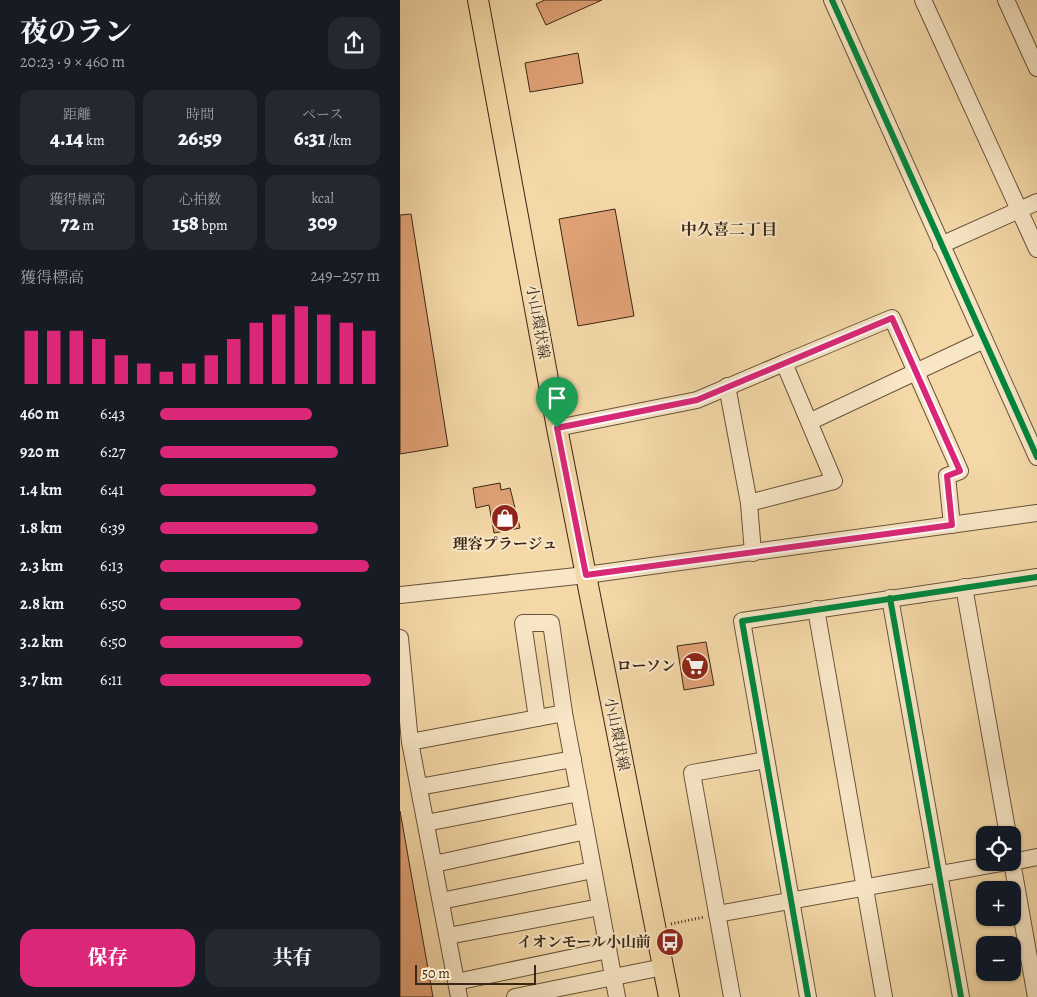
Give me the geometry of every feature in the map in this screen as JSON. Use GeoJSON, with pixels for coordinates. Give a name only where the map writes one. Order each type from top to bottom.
{"type":"FeatureCollection","features":[{"type":"Feature","properties":{"kind":"main road","name":"小山環状線"},"geometry":{"type":"LineString","coordinates":[[478,0],[557,428],[669,997]]}},
{"type":"Feature","properties":{"kind":"street"},"geometry":{"type":"LineString","coordinates":[[832,0],[941,245],[1035,449]]}},
{"type":"Feature","properties":{"kind":"street"},"geometry":{"type":"LineString","coordinates":[[923,0],[1037,248]]}},
{"type":"Feature","properties":{"kind":"street"},"geometry":{"type":"LineString","coordinates":[[1006,0],[1037,68]]}},
{"type":"Feature","properties":{"kind":"street"},"geometry":{"type":"LineString","coordinates":[[941,245],[1037,202]]}},
{"type":"Feature","properties":{"kind":"street"},"geometry":{"type":"LineString","coordinates":[[557,428],[697,400],[892,318],[960,471],[947,476],[952,525]]}},
{"type":"Feature","properties":{"kind":"street"},"geometry":{"type":"LineString","coordinates":[[810,422],[984,340]]}},
{"type":"Feature","properties":{"kind":"street"},"geometry":{"type":"LineString","coordinates":[[749,503],[834,481],[784,363]]}},
{"type":"Feature","properties":{"kind":"street"},"geometry":{"type":"LineString","coordinates":[[727,386],[749,503],[754,553]]}},
{"type":"Feature","properties":{"kind":"street"},"geometry":{"type":"LineString","coordinates":[[400,595],[586,575],[1037,513]]}},
{"type":"Feature","properties":{"kind":"street"},"geometry":{"type":"LineString","coordinates":[[808,997],[742,621],[1037,577]]}},
{"type":"Feature","properties":{"kind":"street"},"geometry":{"type":"LineString","coordinates":[[964,587],[1006,826]]}},
{"type":"Feature","properties":{"kind":"street"},"geometry":{"type":"LineString","coordinates":[[890,598],[961,997]]}},
{"type":"Feature","properties":{"kind":"street"},"geometry":{"type":"LineString","coordinates":[[816,609],[884,997]]}},
{"type":"Feature","properties":{"kind":"street"},"geometry":{"type":"LineString","coordinates":[[537,718],[522,623],[551,623],[572,759],[617,997]]}},
{"type":"Feature","properties":{"kind":"street"},"geometry":{"type":"LineString","coordinates":[[400,638],[410,742],[458,990],[608,950]]}},
{"type":"Feature","properties":{"kind":"street"},"geometry":{"type":"LineString","coordinates":[[410,742],[564,713]]}},
{"type":"Feature","properties":{"kind":"street"},"geometry":{"type":"LineString","coordinates":[[419,787],[572,759]]}},
{"type":"Feature","properties":{"kind":"street"},"geometry":{"type":"LineString","coordinates":[[732,997],[692,773],[766,760]]}},
{"type":"Feature","properties":{"kind":"street"},"geometry":{"type":"LineString","coordinates":[[426,823],[579,793]]}},
{"type":"Feature","properties":{"kind":"street"},"geometry":{"type":"LineString","coordinates":[[434,864],[586,832]]}},
{"type":"Feature","properties":{"kind":"street"},"geometry":{"type":"LineString","coordinates":[[1021,860],[1037,857]]}},
{"type":"Feature","properties":{"kind":"street"},"geometry":{"type":"LineString","coordinates":[[717,914],[976,868]]}},
{"type":"Feature","properties":{"kind":"street"},"geometry":{"type":"LineString","coordinates":[[441,901],[594,870]]}},
{"type":"Feature","properties":{"kind":"street"},"geometry":{"type":"LineString","coordinates":[[1014,871],[1036,997]]}},
{"type":"Feature","properties":{"kind":"street"},"geometry":{"type":"LineString","coordinates":[[448,936],[600,907]]}},
{"type":"Feature","properties":{"kind":"street"},"geometry":{"type":"LineString","coordinates":[[516,997],[663,967]]}},
{"type":"Feature","properties":{"kind":"path"},"geometry":{"type":"LineString","coordinates":[[656,928],[717,914]]}},
{"type":"Feature","properties":{"kind":"building"},"geometry":{"type":"Polygon","coordinates":[[[545,0],[602,0],[546,25],[536,4],[545,0]]]}},
{"type":"Feature","properties":{"kind":"building"},"geometry":{"type":"Polygon","coordinates":[[[578,53],[583,83],[530,92],[525,63],[578,53]]]}},
{"type":"Feature","properties":{"kind":"building"},"geometry":{"type":"Polygon","coordinates":[[[615,209],[634,316],[578,326],[559,219],[615,209]]]}},
{"type":"Feature","properties":{"kind":"building"},"geometry":{"type":"Polygon","coordinates":[[[411,214],[448,446],[400,454],[400,215],[411,214]]]}},
{"type":"Feature","properties":{"kind":"building","name":"理容プラージュ"},"geometry":{"type":"Polygon","coordinates":[[[500,483],[501,490],[510,488],[520,528],[494,533],[489,505],[476,508],[473,488],[500,483]]]}},
{"type":"Feature","properties":{"kind":"building","name":"ローソン"},"geometry":{"type":"Polygon","coordinates":[[[706,642],[714,685],[684,690],[677,646],[706,642]]]}},
{"type":"Feature","properties":{"kind":"building"},"geometry":{"type":"Polygon","coordinates":[[[400,811],[433,997],[400,997],[400,811]]]}},
{"type":"Feature","properties":{"kind":"cycle path"},"geometry":{"type":"LineString","coordinates":[[832,0],[1037,457]]}},
{"type":"Feature","properties":{"kind":"cycle path"},"geometry":{"type":"LineString","coordinates":[[808,997],[742,621],[1037,577]]}},
{"type":"Feature","properties":{"kind":"cycle path"},"geometry":{"type":"LineString","coordinates":[[890,598],[961,997]]}},
{"type":"Feature","properties":{"kind":"place","name":"理容プラージュ"},"geometry":{"type":"Point","coordinates":[505,518]}},
{"type":"Feature","properties":{"kind":"place","name":"ローソン"},"geometry":{"type":"Point","coordinates":[695,666]}},
{"type":"Feature","properties":{"kind":"place","name":"イオンモール小山前"},"geometry":{"type":"Point","coordinates":[670,942]}},
{"type":"Feature","properties":{"kind":"district","name":"中久喜二丁目"},"geometry":{"type":"Point","coordinates":[729,230]}},
{"type":"Feature","properties":{"kind":"route"},"geometry":{"type":"LineString","coordinates":[[892,318],[960,471],[947,476],[952,525],[586,575],[557,428],[697,400],[892,318]]}}]}
